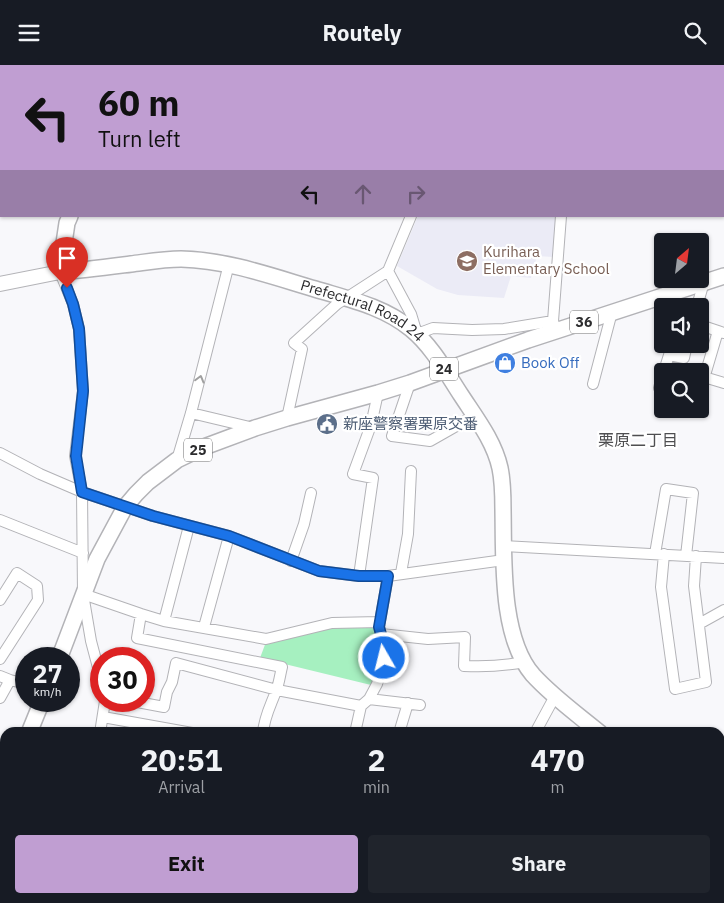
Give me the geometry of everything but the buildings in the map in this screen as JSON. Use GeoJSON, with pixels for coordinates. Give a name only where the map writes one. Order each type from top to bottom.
{"type":"FeatureCollection","features":[{"type":"Feature","properties":{"kind":"main road"},"geometry":{"type":"LineString","coordinates":[[0,284],[60,272],[58,261],[70,217]]}},
{"type":"Feature","properties":{"kind":"main road","name":"Prefectural Road 24"},"geometry":{"type":"LineString","coordinates":[[60,272],[179,259],[214,262],[380,309],[404,323],[417,334],[432,350],[492,444],[500,470],[502,488],[504,553],[510,624],[524,662],[533,675],[555,696],[593,727]]}},
{"type":"Feature","properties":{"kind":"main road","name":"36"},"geometry":{"type":"LineString","coordinates":[[709,281],[724,276]]}},
{"type":"Feature","properties":{"kind":"main road","name":"36"},"geometry":{"type":"LineString","coordinates":[[445,370],[554,326],[612,312],[688,288]]}},
{"type":"Feature","properties":{"kind":"main road","name":"25"},"geometry":{"type":"LineString","coordinates":[[63,647],[104,544],[125,507],[148,482],[177,460],[204,447],[256,428],[378,393],[445,370]]}},
{"type":"Feature","properties":{"kind":"main road"},"geometry":{"type":"LineString","coordinates":[[31,727],[38,712]]}},
{"type":"Feature","properties":{"kind":"street"},"geometry":{"type":"LineString","coordinates":[[287,418],[302,349],[294,343],[337,304],[388,271],[411,217]]}},
{"type":"Feature","properties":{"kind":"street"},"geometry":{"type":"LineString","coordinates":[[388,271],[411,314],[417,334],[433,328],[472,330],[554,326],[562,217]]}},
{"type":"Feature","properties":{"kind":"street"},"geometry":{"type":"LineString","coordinates":[[177,460],[229,265]]}},
{"type":"Feature","properties":{"kind":"street"},"geometry":{"type":"LineString","coordinates":[[60,272],[73,304],[79,329],[83,391],[76,456],[82,492],[83,594],[93,647]]}},
{"type":"Feature","properties":{"kind":"street"},"geometry":{"type":"LineString","coordinates":[[593,384],[612,312]]}},
{"type":"Feature","properties":{"kind":"street"},"geometry":{"type":"LineString","coordinates":[[709,328],[721,332],[709,364]]}},
{"type":"Feature","properties":{"kind":"street"},"geometry":{"type":"LineString","coordinates":[[666,363],[669,355],[684,358],[685,353]]}},
{"type":"Feature","properties":{"kind":"street"},"geometry":{"type":"LineString","coordinates":[[709,378],[724,383]]}},
{"type":"Feature","properties":{"kind":"street"},"geometry":{"type":"LineString","coordinates":[[410,383],[392,435],[430,441],[474,416]]}},
{"type":"Feature","properties":{"kind":"street"},"geometry":{"type":"LineString","coordinates":[[359,576],[373,478],[353,474],[371,425],[378,393]]}},
{"type":"Feature","properties":{"kind":"street"},"geometry":{"type":"LineString","coordinates":[[191,413],[256,428]]}},
{"type":"Feature","properties":{"kind":"street"},"geometry":{"type":"LineString","coordinates":[[0,453],[40,474],[82,492],[125,507],[229,536],[319,571],[359,576],[388,576],[504,553],[660,554],[724,558]]}},
{"type":"Feature","properties":{"kind":"street"},"geometry":{"type":"LineString","coordinates":[[402,573],[408,535],[411,471]]}},
{"type":"Feature","properties":{"kind":"street"},"geometry":{"type":"LineString","coordinates":[[666,489],[693,493],[691,556],[706,682],[674,689],[661,587],[660,554],[666,489]]}},
{"type":"Feature","properties":{"kind":"street"},"geometry":{"type":"LineString","coordinates":[[291,561],[304,524],[311,493]]}},
{"type":"Feature","properties":{"kind":"street"},"geometry":{"type":"LineString","coordinates":[[0,520],[83,553]]}},
{"type":"Feature","properties":{"kind":"street"},"geometry":{"type":"LineString","coordinates":[[164,621],[189,526]]}},
{"type":"Feature","properties":{"kind":"street"},"geometry":{"type":"LineString","coordinates":[[204,627],[229,536]]}},
{"type":"Feature","properties":{"kind":"street"},"geometry":{"type":"LineString","coordinates":[[0,600],[17,573],[37,586],[38,600],[0,659]]}},
{"type":"Feature","properties":{"kind":"street"},"geometry":{"type":"LineString","coordinates":[[356,727],[365,702],[377,684],[384,658],[384,645],[379,627],[388,576]]}},
{"type":"Feature","properties":{"kind":"street"},"geometry":{"type":"LineString","coordinates":[[83,594],[164,621],[266,639],[332,623],[380,622]]}},
{"type":"Feature","properties":{"kind":"street"},"geometry":{"type":"LineString","coordinates":[[699,624],[724,610]]}},
{"type":"Feature","properties":{"kind":"street"},"geometry":{"type":"LineString","coordinates":[[141,614],[137,638],[282,667],[277,690],[264,719],[263,727]]}},
{"type":"Feature","properties":{"kind":"street"},"geometry":{"type":"LineString","coordinates":[[381,634],[428,639],[465,637],[464,666],[480,667],[524,662]]}},
{"type":"Feature","properties":{"kind":"street"},"geometry":{"type":"LineString","coordinates":[[155,705],[164,707],[176,663],[277,690],[365,702],[420,705]]}},
{"type":"Feature","properties":{"kind":"street"},"geometry":{"type":"LineString","coordinates":[[0,699],[5,678]]}},
{"type":"Feature","properties":{"kind":"street"},"geometry":{"type":"LineString","coordinates":[[538,727],[555,696]]}},
{"type":"Feature","properties":{"kind":"street"},"geometry":{"type":"LineString","coordinates":[[401,727],[408,703]]}},
{"type":"Feature","properties":{"kind":"street"},"geometry":{"type":"LineString","coordinates":[[101,727],[104,712]]}},
{"type":"Feature","properties":{"kind":"street"},"geometry":{"type":"LineString","coordinates":[[103,717],[159,727]]}},
{"type":"Feature","properties":{"kind":"shaded area","name":"Kurihara Elementary School"},"geometry":{"type":"Polygon","coordinates":[[[418,217],[556,217],[553,257],[537,256],[531,278],[511,276],[504,298],[458,295],[437,289],[397,266],[418,217]]]}},
{"type":"Feature","properties":{"kind":"green space"},"geometry":{"type":"Polygon","coordinates":[[[378,623],[381,657],[371,685],[260,658],[266,642],[332,625],[378,623]]]}},
{"type":"Feature","properties":{"kind":"place","name":"Kurihara Elementary School"},"geometry":{"type":"Point","coordinates":[467,261]}},
{"type":"Feature","properties":{"kind":"place","name":"Book Off"},"geometry":{"type":"Point","coordinates":[505,363]}},
{"type":"Feature","properties":{"kind":"place","name":"新座警察署栗原交番"},"geometry":{"type":"Point","coordinates":[327,424]}},
{"type":"Feature","properties":{"kind":"district","name":"栗原二丁目"},"geometry":{"type":"Point","coordinates":[638,440]}},
{"type":"Feature","properties":{"kind":"route"},"geometry":{"type":"LineString","coordinates":[[67,288],[79,329],[83,391],[76,456],[82,492],[153,516],[229,536],[319,571],[359,576],[388,576],[379,627],[384,645],[384,658]]}}]}
